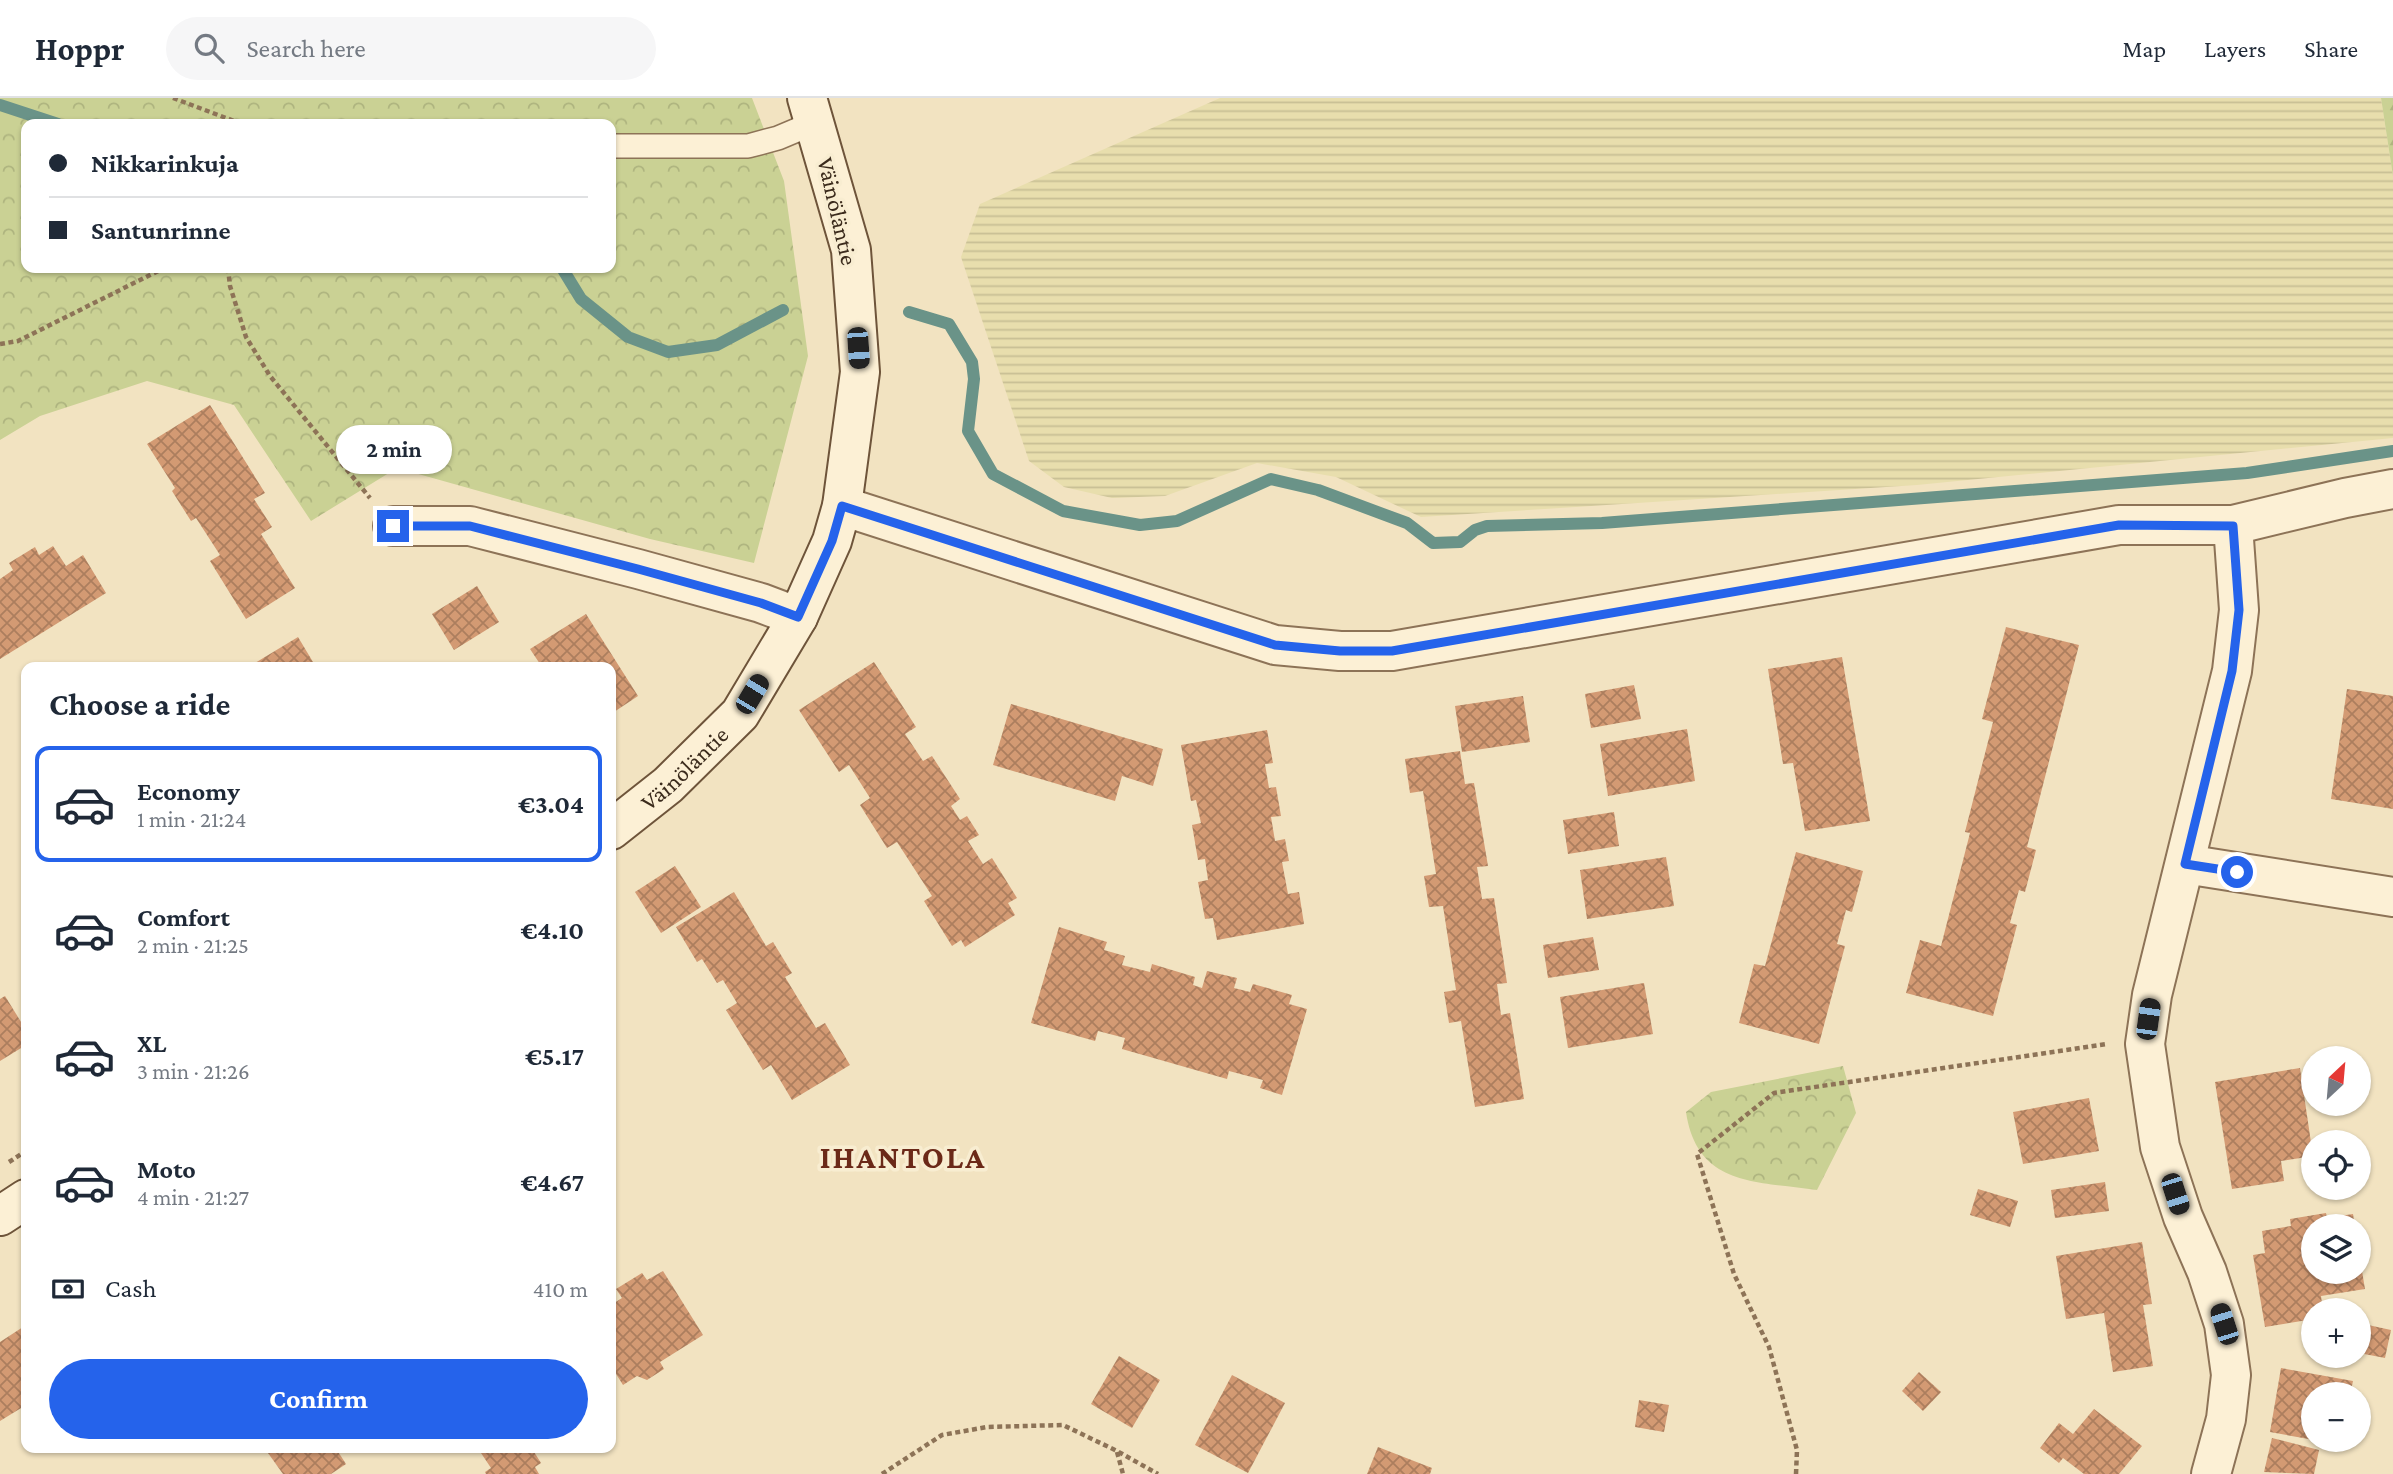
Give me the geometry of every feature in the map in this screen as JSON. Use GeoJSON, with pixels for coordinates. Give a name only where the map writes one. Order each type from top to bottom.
{"type":"FeatureCollection","features":[{"type":"Feature","properties":{"kind":"street","name":"Väinöläntie"},"geometry":{"type":"LineString","coordinates":[[616,826],[668,785],[740,714],[798,617],[832,541],[842,506],[860,372],[851,250],[811,110]]}},
{"type":"Feature","properties":{"kind":"street"},"geometry":{"type":"LineString","coordinates":[[842,506],[1275,645],[1340,651],[1392,651],[2119,525],[2233,526],[2393,489]]}},
{"type":"Feature","properties":{"kind":"street"},"geometry":{"type":"LineString","coordinates":[[393,526],[470,526],[761,603],[798,617]]}},
{"type":"Feature","properties":{"kind":"street"},"geometry":{"type":"LineString","coordinates":[[2211,1474],[2226,1419],[2231,1376],[2224,1324],[2207,1272],[2183,1217],[2160,1147],[2145,1044],[2152,995],[2232,671],[2239,610],[2233,526]]}},
{"type":"Feature","properties":{"kind":"street"},"geometry":{"type":"LineString","coordinates":[[2185,864],[2393,897]]}},
{"type":"Feature","properties":{"kind":"street"},"geometry":{"type":"LineString","coordinates":[[0,1216],[21,1202]]}},
{"type":"Feature","properties":{"kind":"lane"},"geometry":{"type":"LineString","coordinates":[[616,146],[748,146],[778,138],[811,110]]}},
{"type":"Feature","properties":{"kind":"path"},"geometry":{"type":"LineString","coordinates":[[173,98],[229,119]]}},
{"type":"Feature","properties":{"kind":"path"},"geometry":{"type":"LineString","coordinates":[[0,344],[18,341],[154,273]]}},
{"type":"Feature","properties":{"kind":"path"},"geometry":{"type":"LineString","coordinates":[[229,273],[246,337],[270,376],[393,526]]}},
{"type":"Feature","properties":{"kind":"path"},"geometry":{"type":"LineString","coordinates":[[1796,1474],[1797,1450],[1769,1347],[1734,1274],[1697,1154],[1774,1093],[2109,1044]]}},
{"type":"Feature","properties":{"kind":"path"},"geometry":{"type":"LineString","coordinates":[[882,1474],[942,1435],[987,1427],[1063,1425],[1158,1474]]}},
{"type":"Feature","properties":{"kind":"path"},"geometry":{"type":"LineString","coordinates":[[1117,1451],[1123,1474]]}},
{"type":"Feature","properties":{"kind":"shaded area"},"geometry":{"type":"Polygon","coordinates":[[[1220,98],[2381,98],[2393,176],[2393,438],[1917,485],[1421,517],[1336,477],[1257,463],[1165,496],[1112,498],[1064,487],[1029,461],[961,257],[980,204],[1220,98]]]}},
{"type":"Feature","properties":{"kind":"green space"},"geometry":{"type":"Polygon","coordinates":[[[0,98],[752,98],[784,181],[808,356],[754,563],[650,539],[397,468],[311,521],[234,405],[147,381],[40,416],[0,440],[0,98]]]}},
{"type":"Feature","properties":{"kind":"green space"},"geometry":{"type":"Polygon","coordinates":[[[2381,98],[2393,98],[2393,176],[2381,98]]]}},
{"type":"Feature","properties":{"kind":"green space"},"geometry":{"type":"Polygon","coordinates":[[[1843,1066],[1856,1113],[1817,1190],[1773,1185],[1733,1176],[1716,1167],[1703,1155],[1692,1137],[1686,1112],[1711,1092],[1843,1066]]]}},
{"type":"Feature","properties":{"kind":"building"},"geometry":{"type":"Polygon","coordinates":[[[210,405],[265,493],[254,499],[272,527],[261,534],[295,588],[246,619],[210,561],[220,555],[196,518],[191,521],[172,491],[175,488],[147,444],[210,405]]]}},
{"type":"Feature","properties":{"kind":"building"},"geometry":{"type":"Polygon","coordinates":[[[53,546],[66,566],[83,555],[106,593],[0,659],[0,579],[13,570],[9,563],[35,547],[39,555],[53,546]]]}},
{"type":"Feature","properties":{"kind":"building"},"geometry":{"type":"Polygon","coordinates":[[[477,586],[499,622],[454,650],[432,614],[477,586]]]}},
{"type":"Feature","properties":{"kind":"building"},"geometry":{"type":"Polygon","coordinates":[[[586,614],[638,696],[616,711],[616,662],[539,662],[530,649],[586,614]]]}},
{"type":"Feature","properties":{"kind":"building"},"geometry":{"type":"Polygon","coordinates":[[[2006,627],[2079,645],[2027,847],[2036,850],[2025,892],[2019,890],[2010,923],[2017,925],[1993,1016],[1906,993],[1920,940],[1941,946],[1970,833],[1965,832],[1993,722],[1982,719],[2006,627]]]}},
{"type":"Feature","properties":{"kind":"building"},"geometry":{"type":"Polygon","coordinates":[[[298,637],[313,662],[257,662],[298,637]]]}},
{"type":"Feature","properties":{"kind":"building"},"geometry":{"type":"Polygon","coordinates":[[[1842,657],[1870,821],[1805,831],[1793,763],[1783,764],[1768,669],[1842,657]]]}},
{"type":"Feature","properties":{"kind":"building"},"geometry":{"type":"Polygon","coordinates":[[[874,662],[916,727],[905,734],[923,761],[932,756],[960,799],[951,806],[960,820],[967,816],[979,835],[968,841],[983,864],[992,858],[1017,898],[1008,903],[1015,915],[965,947],[961,940],[952,946],[924,901],[932,896],[897,842],[887,848],[860,805],[870,798],[849,765],[839,772],[799,710],[874,662]]]}},
{"type":"Feature","properties":{"kind":"building"},"geometry":{"type":"Polygon","coordinates":[[[1634,685],[1641,719],[1591,728],[1585,694],[1634,685]]]}},
{"type":"Feature","properties":{"kind":"building"},"geometry":{"type":"Polygon","coordinates":[[[2347,689],[2393,696],[2393,809],[2331,799],[2347,689]]]}},
{"type":"Feature","properties":{"kind":"building"},"geometry":{"type":"Polygon","coordinates":[[[1523,696],[1530,742],[1462,752],[1455,706],[1523,696]]]}},
{"type":"Feature","properties":{"kind":"building"},"geometry":{"type":"Polygon","coordinates":[[[1011,704],[1163,749],[1153,786],[1122,776],[1115,801],[993,765],[1011,704]]]}},
{"type":"Feature","properties":{"kind":"building"},"geometry":{"type":"Polygon","coordinates":[[[1687,729],[1695,781],[1608,796],[1600,744],[1687,729]]]}},
{"type":"Feature","properties":{"kind":"building"},"geometry":{"type":"Polygon","coordinates":[[[1267,730],[1273,763],[1265,764],[1269,788],[1276,787],[1281,816],[1271,817],[1275,841],[1285,839],[1289,861],[1282,862],[1288,894],[1299,892],[1304,924],[1217,940],[1213,918],[1205,919],[1198,882],[1208,880],[1205,859],[1198,860],[1192,825],[1201,823],[1196,800],[1191,801],[1181,745],[1267,730]]]}},
{"type":"Feature","properties":{"kind":"building"},"geometry":{"type":"Polygon","coordinates":[[[1460,751],[1465,784],[1474,783],[1488,866],[1477,867],[1482,899],[1494,898],[1507,983],[1497,984],[1501,1015],[1510,1013],[1524,1099],[1475,1107],[1461,1021],[1449,1023],[1444,992],[1456,990],[1443,906],[1429,907],[1424,876],[1436,874],[1423,791],[1410,793],[1405,759],[1460,751]]]}},
{"type":"Feature","properties":{"kind":"building"},"geometry":{"type":"Polygon","coordinates":[[[1614,812],[1619,846],[1568,854],[1563,820],[1614,812]]]}},
{"type":"Feature","properties":{"kind":"building"},"geometry":{"type":"Polygon","coordinates":[[[1796,852],[1863,871],[1852,912],[1846,910],[1837,944],[1845,946],[1819,1044],[1739,1023],[1754,964],[1765,966],[1796,852]]]}},
{"type":"Feature","properties":{"kind":"building"},"geometry":{"type":"Polygon","coordinates":[[[1666,857],[1674,906],[1587,919],[1580,870],[1666,857]]]}},
{"type":"Feature","properties":{"kind":"building"},"geometry":{"type":"Polygon","coordinates":[[[675,866],[701,907],[661,933],[635,892],[675,866]]]}},
{"type":"Feature","properties":{"kind":"building"},"geometry":{"type":"Polygon","coordinates":[[[734,892],[766,946],[773,942],[792,973],[785,977],[816,1028],[825,1023],[850,1065],[792,1100],[771,1065],[763,1070],[726,1010],[737,1003],[723,980],[717,983],[702,959],[697,962],[676,927],[734,892]]]}},
{"type":"Feature","properties":{"kind":"building"},"geometry":{"type":"Polygon","coordinates":[[[1059,927],[1107,942],[1104,950],[1125,956],[1122,965],[1150,972],[1152,964],[1195,977],[1193,985],[1202,988],[1207,971],[1237,978],[1234,988],[1250,992],[1253,984],[1292,995],[1289,1004],[1307,1009],[1282,1095],[1260,1088],[1263,1080],[1229,1071],[1227,1079],[1122,1049],[1125,1038],[1098,1031],[1095,1041],[1031,1023],[1059,927]]]}},
{"type":"Feature","properties":{"kind":"building"},"geometry":{"type":"Polygon","coordinates":[[[1593,937],[1599,970],[1548,978],[1543,945],[1593,937]]]}},
{"type":"Feature","properties":{"kind":"building"},"geometry":{"type":"Polygon","coordinates":[[[1644,983],[1653,1034],[1568,1048],[1560,997],[1644,983]]]}},
{"type":"Feature","properties":{"kind":"building"},"geometry":{"type":"Polygon","coordinates":[[[5,996],[21,1022],[21,1048],[0,1061],[0,999],[5,996]]]}},
{"type":"Feature","properties":{"kind":"building"},"geometry":{"type":"Polygon","coordinates":[[[2300,1068],[2301,1116],[2307,1116],[2309,1130],[2301,1130],[2301,1158],[2281,1161],[2284,1181],[2232,1189],[2215,1082],[2300,1068]]]}},
{"type":"Feature","properties":{"kind":"building"},"geometry":{"type":"Polygon","coordinates":[[[2089,1098],[2099,1151],[2023,1164],[2013,1112],[2089,1098]]]}},
{"type":"Feature","properties":{"kind":"building"},"geometry":{"type":"Polygon","coordinates":[[[2105,1182],[2109,1211],[2055,1218],[2051,1190],[2105,1182]]]}},
{"type":"Feature","properties":{"kind":"building"},"geometry":{"type":"Polygon","coordinates":[[[1978,1189],[2018,1201],[2010,1227],[1970,1215],[1978,1189]]]}},
{"type":"Feature","properties":{"kind":"building"},"geometry":{"type":"Polygon","coordinates":[[[2301,1217],[2301,1284],[2364,1284],[2365,1289],[2321,1298],[2301,1298],[2301,1321],[2265,1327],[2253,1255],[2265,1253],[2262,1231],[2291,1226],[2290,1219],[2301,1217]]]}},
{"type":"Feature","properties":{"kind":"building"},"geometry":{"type":"Polygon","coordinates":[[[2142,1242],[2152,1304],[2143,1305],[2153,1366],[2113,1372],[2104,1313],[2066,1319],[2056,1256],[2142,1242]]]}},
{"type":"Feature","properties":{"kind":"building"},"geometry":{"type":"Polygon","coordinates":[[[663,1271],[703,1335],[660,1362],[664,1369],[647,1380],[637,1376],[623,1385],[616,1374],[616,1302],[622,1298],[616,1289],[642,1273],[647,1280],[663,1271]]]}},
{"type":"Feature","properties":{"kind":"building"},"geometry":{"type":"Polygon","coordinates":[[[2371,1326],[2391,1330],[2385,1358],[2371,1355],[2371,1326]]]}},
{"type":"Feature","properties":{"kind":"building"},"geometry":{"type":"Polygon","coordinates":[[[21,1328],[21,1408],[0,1421],[0,1342],[21,1328]]]}},
{"type":"Feature","properties":{"kind":"building"},"geometry":{"type":"Polygon","coordinates":[[[1119,1356],[1160,1380],[1132,1428],[1091,1404],[1119,1356]]]}},
{"type":"Feature","properties":{"kind":"building"},"geometry":{"type":"Polygon","coordinates":[[[2281,1368],[2353,1381],[2301,1382],[2301,1438],[2270,1432],[2281,1368]]]}},
{"type":"Feature","properties":{"kind":"building"},"geometry":{"type":"Polygon","coordinates":[[[1919,1372],[1941,1392],[1923,1411],[1902,1391],[1919,1372]]]}},
{"type":"Feature","properties":{"kind":"building"},"geometry":{"type":"Polygon","coordinates":[[[1232,1375],[1285,1403],[1248,1473],[1195,1445],[1232,1375]]]}},
{"type":"Feature","properties":{"kind":"building"},"geometry":{"type":"Polygon","coordinates":[[[1639,1400],[1669,1405],[1664,1432],[1635,1427],[1639,1400]]]}},
{"type":"Feature","properties":{"kind":"building"},"geometry":{"type":"Polygon","coordinates":[[[2094,1409],[2142,1446],[2119,1474],[2084,1474],[2063,1458],[2059,1463],[2040,1448],[2059,1423],[2073,1434],[2094,1409]]]}},
{"type":"Feature","properties":{"kind":"building"},"geometry":{"type":"Polygon","coordinates":[[[2272,1438],[2301,1445],[2301,1452],[2319,1452],[2314,1474],[2264,1472],[2272,1438]]]}},
{"type":"Feature","properties":{"kind":"building"},"geometry":{"type":"Polygon","coordinates":[[[1378,1447],[1432,1468],[1430,1474],[1367,1474],[1378,1447]]]}},
{"type":"Feature","properties":{"kind":"building"},"geometry":{"type":"Polygon","coordinates":[[[268,1453],[339,1453],[346,1464],[331,1474],[283,1474],[268,1453]]]}},
{"type":"Feature","properties":{"kind":"building"},"geometry":{"type":"Polygon","coordinates":[[[481,1453],[535,1453],[541,1463],[535,1467],[539,1474],[486,1474],[491,1468],[481,1453]]]}},
{"type":"Feature","properties":{"kind":"waterway"},"geometry":{"type":"LineString","coordinates":[[0,105],[43,119]]}},
{"type":"Feature","properties":{"kind":"waterway"},"geometry":{"type":"LineString","coordinates":[[565,273],[581,299],[628,337],[668,352],[717,345],[783,310]]}},
{"type":"Feature","properties":{"kind":"waterway"},"geometry":{"type":"LineString","coordinates":[[909,312],[949,324],[972,362],[974,379],[968,431],[993,474],[1063,511],[1140,525],[1177,521],[1271,479],[1318,490],[1407,523],[1433,543],[1460,542],[1475,530],[1487,526],[1602,523],[2247,473],[2393,451]]}},
{"type":"Feature","properties":{"kind":"district","name":"IHANTOLA"},"geometry":{"type":"Point","coordinates":[903,1157]}},
{"type":"Feature","properties":{"kind":"route"},"geometry":{"type":"LineString","coordinates":[[393,526],[470,526],[761,603],[798,617],[832,541],[842,506],[1275,645],[1340,651],[1392,651],[2119,525],[2233,526],[2239,610],[2232,671],[2185,864],[2237,872]]}}]}
